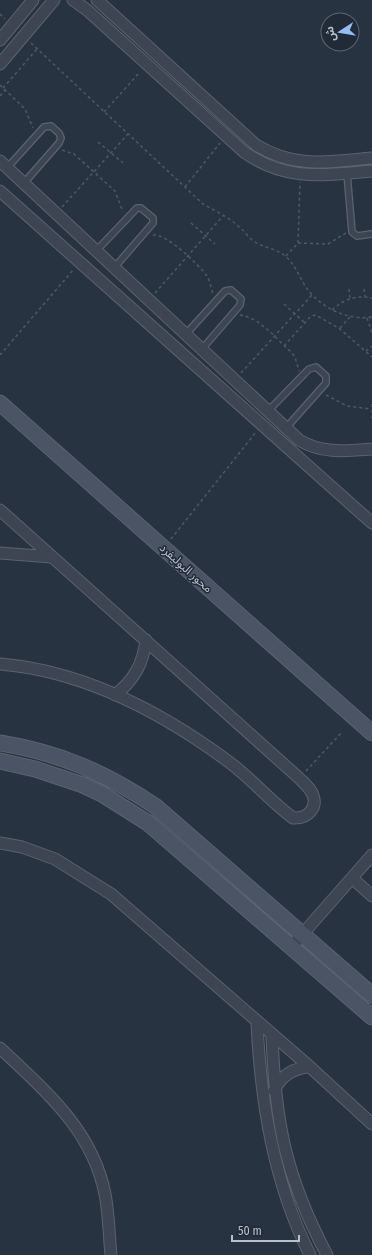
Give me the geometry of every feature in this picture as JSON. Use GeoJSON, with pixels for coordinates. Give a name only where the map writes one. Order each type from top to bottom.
{"type":"FeatureCollection","features":[{"type":"Feature","properties":{"kind":"street"},"geometry":{"type":"LineString","coordinates":[[0,40],[33,0]]}},
{"type":"Feature","properties":{"kind":"street"},"geometry":{"type":"LineString","coordinates":[[0,64],[54,0]]}},
{"type":"Feature","properties":{"kind":"street"},"geometry":{"type":"LineString","coordinates":[[72,0],[87,10],[244,152],[260,163],[280,171],[300,175],[372,171]]}},
{"type":"Feature","properties":{"kind":"street"},"geometry":{"type":"LineString","coordinates":[[87,10],[90,4],[97,0],[256,145],[264,150],[291,160],[310,163],[372,158]]}},
{"type":"Feature","properties":{"kind":"street"},"geometry":{"type":"LineString","coordinates":[[4,165],[114,268],[150,299],[299,440],[319,449],[334,451],[372,449]]}},
{"type":"Feature","properties":{"kind":"street"},"geometry":{"type":"LineString","coordinates":[[0,191],[372,523]]}},
{"type":"Feature","properties":{"kind":"street","name":"محور البوليفرد"},"geometry":{"type":"LineString","coordinates":[[0,403],[372,733]]}},
{"type":"Feature","properties":{"kind":"street"},"geometry":{"type":"LineString","coordinates":[[0,510],[299,778],[312,793],[314,803],[310,813],[299,818],[293,818],[230,763],[202,743],[180,729],[115,695],[71,678],[48,672],[0,664]]}},
{"type":"Feature","properties":{"kind":"street"},"geometry":{"type":"LineString","coordinates":[[0,553],[51,557]]}},
{"type":"Feature","properties":{"kind":"street"},"geometry":{"type":"LineString","coordinates":[[115,695],[129,682],[140,666],[146,640]]}},
{"type":"Feature","properties":{"kind":"street"},"geometry":{"type":"LineString","coordinates":[[0,743],[65,759],[122,784],[155,806],[372,995]]}},
{"type":"Feature","properties":{"kind":"street"},"geometry":{"type":"LineString","coordinates":[[0,761],[36,768],[60,776],[102,794],[148,823],[292,946],[372,1017]]}},
{"type":"Feature","properties":{"kind":"street"},"geometry":{"type":"LineString","coordinates":[[0,843],[22,847],[56,859],[111,894],[257,1024],[310,1067],[372,1124]]}},
{"type":"Feature","properties":{"kind":"street"},"geometry":{"type":"LineString","coordinates":[[292,946],[372,855]]}},
{"type":"Feature","properties":{"kind":"street"},"geometry":{"type":"LineString","coordinates":[[352,878],[371,892]]}},
{"type":"Feature","properties":{"kind":"street"},"geometry":{"type":"LineString","coordinates":[[257,1024],[263,1092],[274,1153],[285,1195],[310,1255]]}},
{"type":"Feature","properties":{"kind":"street"},"geometry":{"type":"LineString","coordinates":[[272,1036],[274,1090],[280,1129],[290,1170],[306,1212],[327,1255]]}},
{"type":"Feature","properties":{"kind":"street"},"geometry":{"type":"LineString","coordinates":[[0,1048],[62,1108],[78,1130],[100,1175],[105,1195],[111,1255]]}},
{"type":"Feature","properties":{"kind":"street"},"geometry":{"type":"LineString","coordinates":[[274,1090],[285,1075],[297,1069],[310,1067]]}},
{"type":"Feature","properties":{"kind":"lane"},"geometry":{"type":"LineString","coordinates":[[4,165],[44,127],[48,126],[59,133],[61,140],[24,183]]}},
{"type":"Feature","properties":{"kind":"lane"},"geometry":{"type":"LineString","coordinates":[[347,173],[352,228],[354,235],[372,234]]}},
{"type":"Feature","properties":{"kind":"lane"},"geometry":{"type":"LineString","coordinates":[[96,251],[138,207],[151,216],[153,222],[114,268]]}},
{"type":"Feature","properties":{"kind":"lane"},"geometry":{"type":"LineString","coordinates":[[186,334],[225,291],[232,290],[242,301],[233,314],[202,349]]}},
{"type":"Feature","properties":{"kind":"lane"},"geometry":{"type":"LineString","coordinates":[[268,411],[309,369],[316,367],[327,378],[326,382],[286,428]]}},
{"type":"Feature","properties":{"kind":"path"},"geometry":{"type":"LineString","coordinates":[[23,37],[203,204],[239,226],[256,242],[275,249],[286,256],[293,264],[304,285],[312,295],[332,310],[351,316],[367,318],[372,317]]}},
{"type":"Feature","properties":{"kind":"path"},"geometry":{"type":"LineString","coordinates":[[3,88],[37,49]]}},
{"type":"Feature","properties":{"kind":"path"},"geometry":{"type":"LineString","coordinates":[[104,112],[147,64]]}},
{"type":"Feature","properties":{"kind":"path"},"geometry":{"type":"LineString","coordinates":[[0,85],[25,108],[37,135]]}},
{"type":"Feature","properties":{"kind":"path"},"geometry":{"type":"LineString","coordinates":[[0,96],[5,90]]}},
{"type":"Feature","properties":{"kind":"path"},"geometry":{"type":"LineString","coordinates":[[56,213],[128,134]]}},
{"type":"Feature","properties":{"kind":"path"},"geometry":{"type":"LineString","coordinates":[[185,186],[226,136]]}},
{"type":"Feature","properties":{"kind":"path"},"geometry":{"type":"LineString","coordinates":[[98,142],[123,163]]}},
{"type":"Feature","properties":{"kind":"path"},"geometry":{"type":"LineString","coordinates":[[52,151],[65,149],[70,151],[94,172],[117,194],[126,219]]}},
{"type":"Feature","properties":{"kind":"path"},"geometry":{"type":"LineString","coordinates":[[286,256],[298,243],[300,175]]}},
{"type":"Feature","properties":{"kind":"path"},"geometry":{"type":"LineString","coordinates":[[150,299],[223,216]]}},
{"type":"Feature","properties":{"kind":"path"},"geometry":{"type":"LineString","coordinates":[[191,223],[215,244]]}},
{"type":"Feature","properties":{"kind":"path"},"geometry":{"type":"LineString","coordinates":[[298,243],[330,244],[352,228]]}},
{"type":"Feature","properties":{"kind":"path"},"geometry":{"type":"LineString","coordinates":[[141,237],[156,235],[163,237],[188,256],[208,278],[216,301]]}},
{"type":"Feature","properties":{"kind":"path"},"geometry":{"type":"LineString","coordinates":[[0,355],[81,262]]}},
{"type":"Feature","properties":{"kind":"path"},"geometry":{"type":"LineString","coordinates":[[349,289],[350,298]]}},
{"type":"Feature","properties":{"kind":"path"},"geometry":{"type":"LineString","coordinates":[[364,289],[364,297]]}},
{"type":"Feature","properties":{"kind":"path"},"geometry":{"type":"LineString","coordinates":[[235,380],[312,295]]}},
{"type":"Feature","properties":{"kind":"path"},"geometry":{"type":"LineString","coordinates":[[332,310],[350,298],[372,298]]}},
{"type":"Feature","properties":{"kind":"path"},"geometry":{"type":"LineString","coordinates":[[284,304],[305,323]]}},
{"type":"Feature","properties":{"kind":"path"},"geometry":{"type":"LineString","coordinates":[[233,314],[248,316],[255,319],[284,346],[295,357],[301,378]]}},
{"type":"Feature","properties":{"kind":"path"},"geometry":{"type":"LineString","coordinates":[[284,346],[311,316],[316,315],[340,329],[372,357]]}},
{"type":"Feature","properties":{"kind":"path"},"geometry":{"type":"LineString","coordinates":[[340,329],[351,316]]}},
{"type":"Feature","properties":{"kind":"path"},"geometry":{"type":"LineString","coordinates":[[367,318],[372,333]]}},
{"type":"Feature","properties":{"kind":"path"},"geometry":{"type":"LineString","coordinates":[[366,352],[372,346]]}},
{"type":"Feature","properties":{"kind":"path"},"geometry":{"type":"LineString","coordinates":[[319,390],[346,406],[371,409]]}},
{"type":"Feature","properties":{"kind":"path"},"geometry":{"type":"LineString","coordinates":[[372,404],[372,419]]}},
{"type":"Feature","properties":{"kind":"path"},"geometry":{"type":"LineString","coordinates":[[164,548],[263,425]]}},
{"type":"Feature","properties":{"kind":"path"},"geometry":{"type":"LineString","coordinates":[[299,778],[342,732]]}}]}
